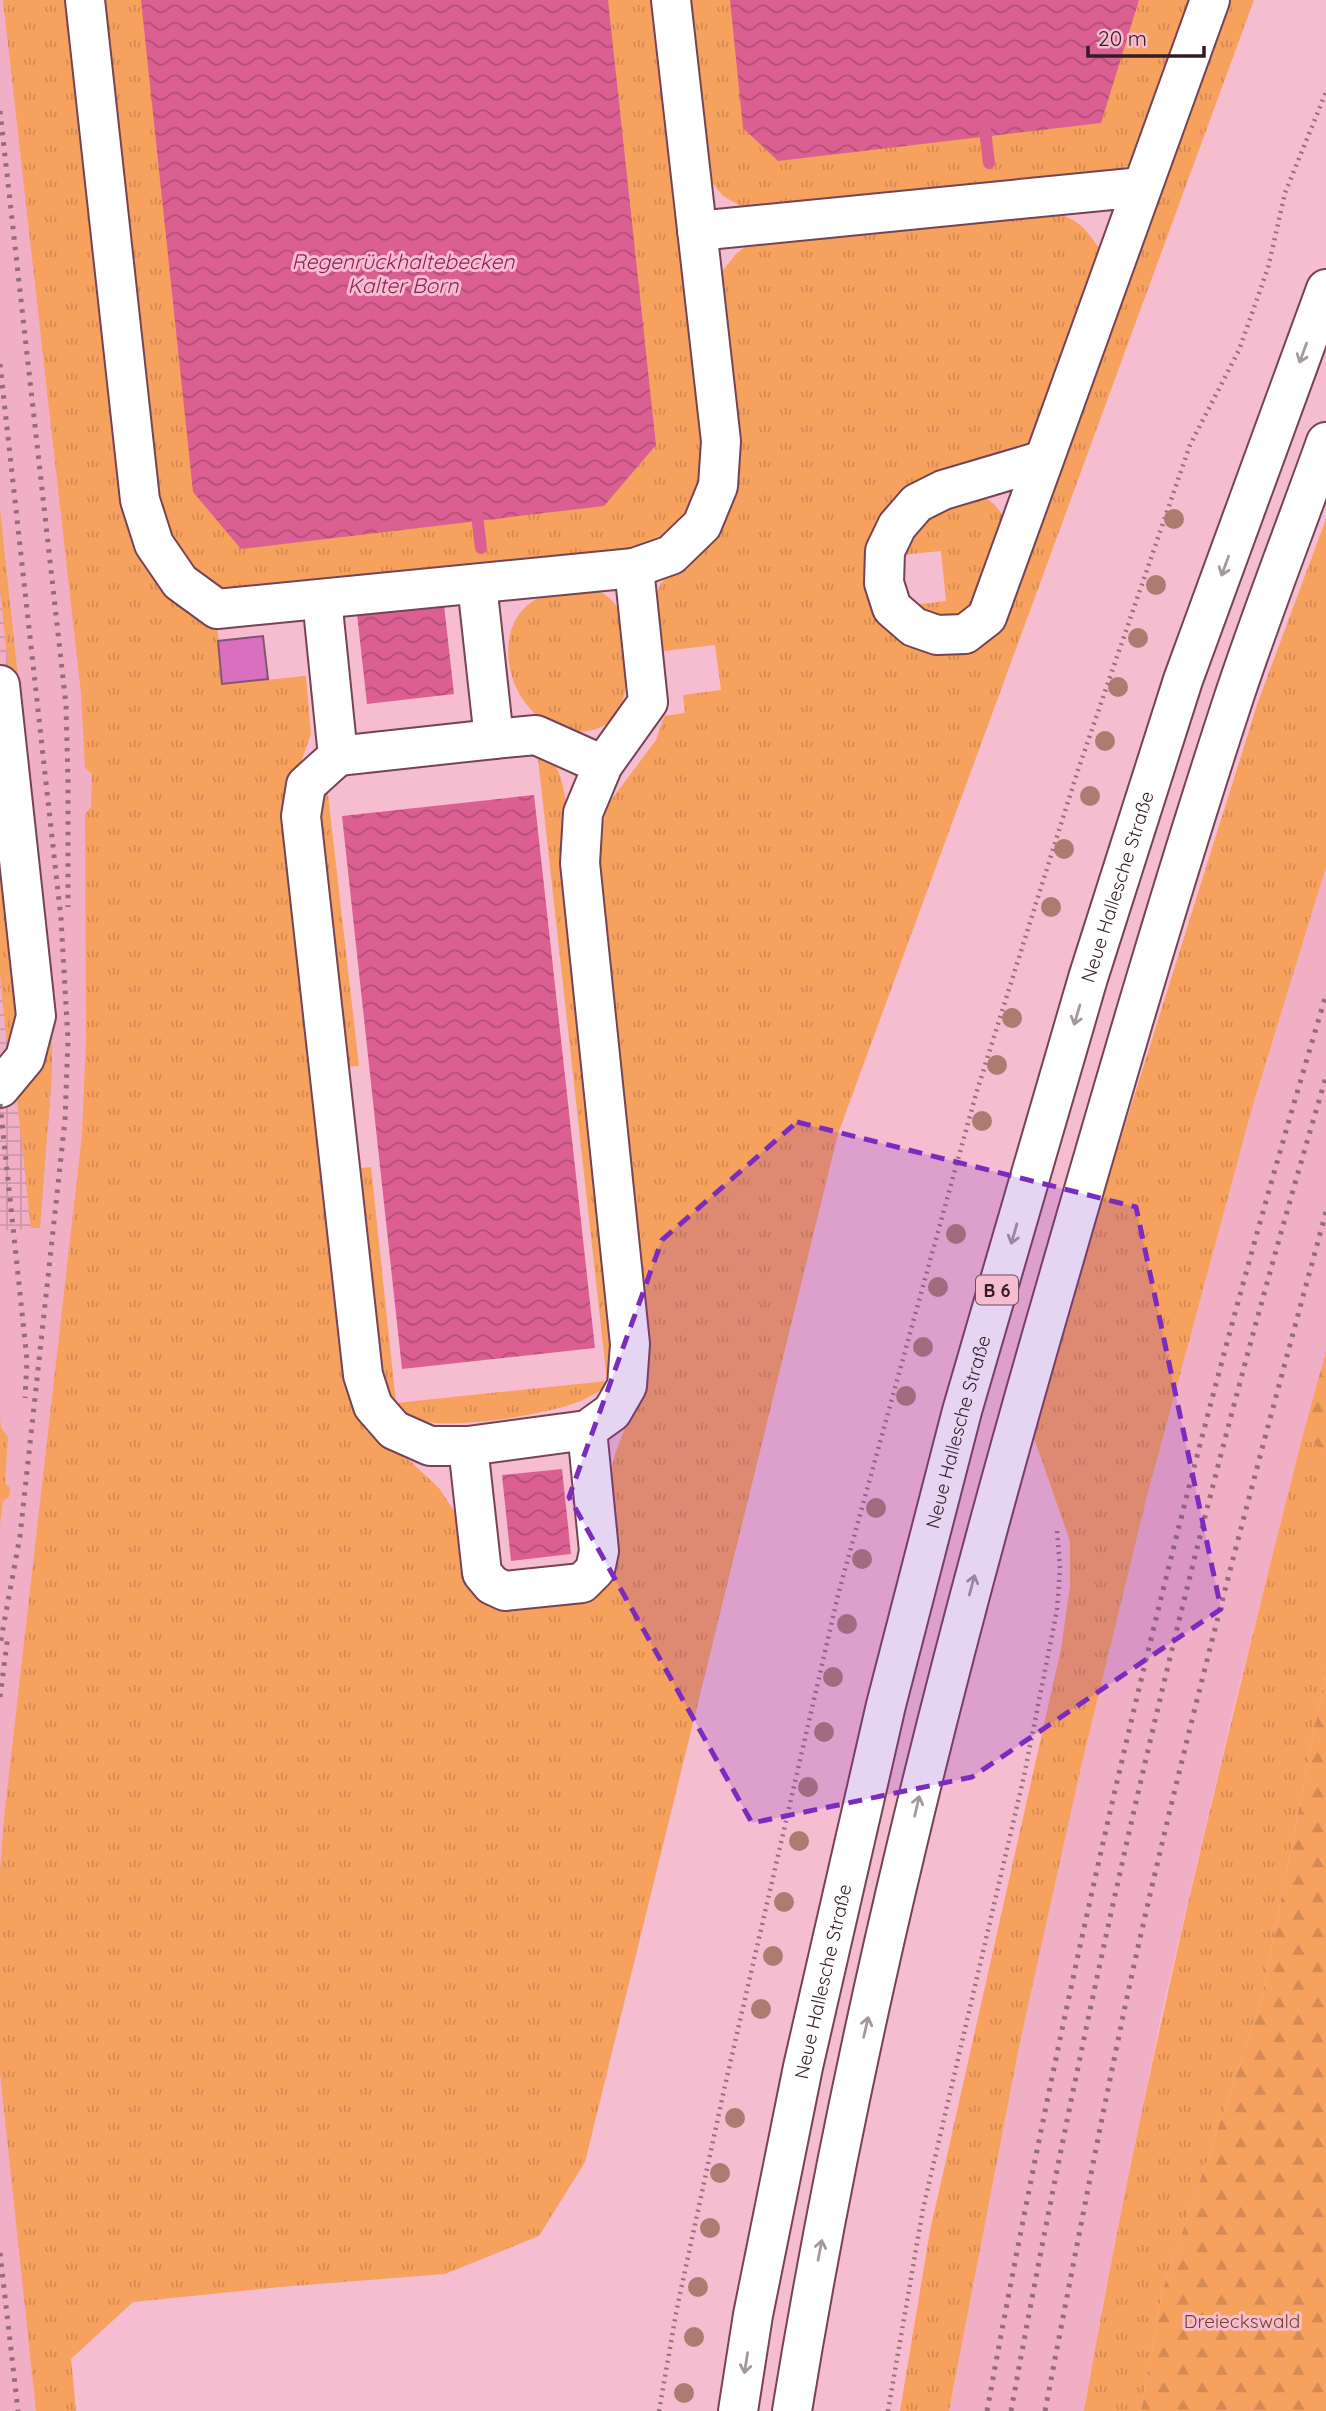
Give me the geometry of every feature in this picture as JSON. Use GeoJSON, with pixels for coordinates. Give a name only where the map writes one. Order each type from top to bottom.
{"type":"FeatureCollection","features":[{"type":"Feature","properties":{"kind":"main road"},"geometry":{"type":"LineString","coordinates":[[85,0],[140,500],[154,544],[180,582],[217,609],[634,569],[671,555],[702,525],[718,486],[721,441],[671,0]]}},
{"type":"Feature","properties":{"kind":"main road"},"geometry":{"type":"LineString","coordinates":[[1044,460],[943,490],[917,503],[897,526],[885,551],[884,583],[892,608],[914,627],[937,635],[965,634],[987,617],[1044,460],[1142,187],[1210,0]]}},
{"type":"Feature","properties":{"kind":"main road"},"geometry":{"type":"LineString","coordinates":[[697,231],[1142,187]]}},
{"type":"Feature","properties":{"kind":"main road","name":"Neue Hallesche Straße"},"geometry":{"type":"LineString","coordinates":[[738,2411],[753,2315],[803,2067],[886,1705],[962,1412],[1088,978],[1179,693],[1326,289]]}},
{"type":"Feature","properties":{"kind":"main road"},"geometry":{"type":"LineString","coordinates":[[792,2411],[807,2317],[856,2072],[936,1720],[1011,1442],[1142,990],[1217,751],[1326,442]]}},
{"type":"Feature","properties":{"kind":"main road"},"geometry":{"type":"LineString","coordinates":[[603,765],[536,735],[338,756],[306,785],[301,816],[363,1375],[373,1406],[394,1430],[430,1446],[468,1446],[587,1430],[612,1412],[626,1387],[630,1344],[580,863],[583,813],[603,765],[648,702],[634,569]]}},
{"type":"Feature","properties":{"kind":"main road"},"geometry":{"type":"LineString","coordinates":[[477,584],[494,739]]}},
{"type":"Feature","properties":{"kind":"main road"},"geometry":{"type":"LineString","coordinates":[[322,598],[338,756]]}},
{"type":"Feature","properties":{"kind":"main road"},"geometry":{"type":"LineString","coordinates":[[0,685],[36,1016],[25,1058],[0,1088]]}},
{"type":"Feature","properties":{"kind":"main road"},"geometry":{"type":"LineString","coordinates":[[468,1446],[482,1573],[492,1585],[505,1591],[582,1583],[595,1570],[599,1551],[587,1430]]}},
{"type":"Feature","properties":{"kind":"path"},"geometry":{"type":"LineString","coordinates":[[659,2411],[677,2308],[724,2090],[839,1591],[976,1094],[1079,771],[1190,444],[1239,350],[1268,268],[1285,193],[1326,92]]}},
{"type":"Feature","properties":{"kind":"path"},"geometry":{"type":"LineString","coordinates":[[888,2411],[923,2209],[1024,1776],[1057,1610],[1060,1569],[1057,1530]]}},
{"type":"Feature","properties":{"kind":"highlighted area"},"geometry":{"type":"Polygon","coordinates":[[[797,1122],[1136,1207],[1221,1609],[972,1777],[752,1823],[569,1497],[662,1240],[797,1122]]]}},
{"type":"Feature","properties":{"kind":"shaded area"},"geometry":{"type":"Polygon","coordinates":[[[0,0],[28,0],[149,1080],[28,1966],[76,2411],[0,2411],[0,1231],[40,1227],[0,518],[0,0]]]}},
{"type":"Feature","properties":{"kind":"shaded area"},"geometry":{"type":"Polygon","coordinates":[[[0,518],[51,986],[52,1073],[40,1228],[0,1231],[0,518]]]}},
{"type":"Feature","properties":{"kind":"shaded area"},"geometry":{"type":"Polygon","coordinates":[[[1326,867],[1326,1351],[1233,1710],[1162,2011],[1084,2411],[949,2411],[1019,2047],[1081,1767],[1146,1500],[1253,1105],[1326,867]]]}},
{"type":"Feature","properties":{"kind":"green space"},"geometry":{"type":"Polygon","coordinates":[[[3,0],[76,0],[131,503],[216,616],[223,684],[306,676],[311,734],[292,787],[356,1407],[366,1431],[386,1448],[410,1461],[439,1488],[458,1517],[463,1575],[470,1591],[482,1601],[599,1593],[614,1580],[617,1564],[610,1476],[615,1454],[640,1389],[591,860],[609,803],[656,740],[664,716],[685,713],[683,695],[721,690],[715,645],[656,652],[650,610],[661,583],[709,536],[720,274],[736,254],[754,240],[1047,210],[1069,218],[1083,227],[1107,259],[1036,447],[941,479],[870,580],[970,647],[1220,0],[1254,0],[838,1134],[585,2162],[539,2236],[445,2274],[133,2302],[71,2359],[76,2411],[36,2411],[0,2073],[0,1870],[5,1809],[82,1135],[86,1039],[85,814],[91,807],[92,774],[85,768],[81,693],[3,0]]]}},
{"type":"Feature","properties":{"kind":"green space","name":"Regenrückhaltebecken Kalter Born"},"geometry":{"type":"Polygon","coordinates":[[[93,0],[661,0],[709,434],[695,510],[650,548],[215,596],[165,545],[93,0]]]}},
{"type":"Feature","properties":{"kind":"green space"},"geometry":{"type":"Polygon","coordinates":[[[681,0],[1198,0],[1139,160],[1106,176],[748,210],[723,196],[706,175],[681,0]]]}},
{"type":"Feature","properties":{"kind":"green space"},"geometry":{"type":"Polygon","coordinates":[[[972,494],[994,504],[1007,525],[981,602],[946,623],[907,606],[946,601],[941,551],[901,555],[919,519],[972,494]]]}},
{"type":"Feature","properties":{"kind":"green space"},"geometry":{"type":"Polygon","coordinates":[[[0,509],[51,986],[43,987],[0,590],[0,509]]]}},
{"type":"Feature","properties":{"kind":"green space"},"geometry":{"type":"Polygon","coordinates":[[[1326,519],[1326,867],[1253,1105],[1146,1500],[1081,1767],[1019,2047],[949,2411],[900,2411],[930,2231],[1061,1649],[1070,1586],[1070,1541],[1033,1435],[1094,1224],[1258,702],[1326,519]]]}},
{"type":"Feature","properties":{"kind":"green space"},"geometry":{"type":"Polygon","coordinates":[[[581,589],[600,592],[613,602],[621,615],[626,630],[628,666],[623,699],[613,719],[597,729],[578,732],[551,726],[527,705],[512,677],[508,645],[518,615],[529,604],[544,596],[581,589]]]}},
{"type":"Feature","properties":{"kind":"green space"},"geometry":{"type":"Polygon","coordinates":[[[538,759],[552,761],[558,771],[565,796],[568,864],[620,1332],[611,1383],[582,1400],[544,1412],[500,1419],[456,1423],[422,1421],[400,1410],[382,1393],[352,1169],[371,1167],[396,1403],[607,1381],[538,759]]]}},
{"type":"Feature","properties":{"kind":"green space"},"geometry":{"type":"Polygon","coordinates":[[[327,786],[359,1066],[340,1067],[315,797],[327,786]]]}},
{"type":"Feature","properties":{"kind":"green space"},"geometry":{"type":"Polygon","coordinates":[[[0,817],[18,1013],[8,1054],[0,975],[0,817]]]}},
{"type":"Feature","properties":{"kind":"green space"},"geometry":{"type":"Polygon","coordinates":[[[52,1038],[52,1073],[40,1228],[31,1228],[17,1100],[39,1072],[52,1038]]]}},
{"type":"Feature","properties":{"kind":"green space"},"geometry":{"type":"Polygon","coordinates":[[[1326,1351],[1326,1454],[1303,1435],[1326,1351]]]}},
{"type":"Feature","properties":{"kind":"green space"},"geometry":{"type":"Polygon","coordinates":[[[0,1417],[1,1428],[8,1437],[5,1483],[10,1488],[9,1497],[3,1501],[0,1525],[0,1417]]]}},
{"type":"Feature","properties":{"kind":"green space"},"geometry":{"type":"Polygon","coordinates":[[[1303,1435],[1326,1454],[1326,1670],[1261,2002],[1162,2292],[1141,2411],[1084,2411],[1131,2165],[1184,1921],[1303,1435]]]}},
{"type":"Feature","properties":{"kind":"green space","name":"Dreieckswald"},"geometry":{"type":"Polygon","coordinates":[[[1326,1670],[1326,2411],[1141,2411],[1162,2292],[1261,2002],[1326,1670]]]}},
{"type":"Feature","properties":{"kind":"water","name":"Regenrückhaltebecken Kalter Born"},"geometry":{"type":"Polygon","coordinates":[[[141,0],[608,0],[656,445],[604,506],[241,549],[193,492],[141,0]]]}},
{"type":"Feature","properties":{"kind":"water"},"geometry":{"type":"Polygon","coordinates":[[[730,0],[1139,0],[1101,123],[778,161],[743,128],[730,0]]]}},
{"type":"Feature","properties":{"kind":"water"},"geometry":{"type":"Polygon","coordinates":[[[444,605],[454,694],[367,704],[357,614],[444,605]]]}},
{"type":"Feature","properties":{"kind":"water"},"geometry":{"type":"Polygon","coordinates":[[[534,795],[595,1348],[402,1369],[342,816],[534,795]]]}},
{"type":"Feature","properties":{"kind":"water"},"geometry":{"type":"Polygon","coordinates":[[[562,1469],[571,1554],[511,1561],[502,1475],[562,1469]]]}},
{"type":"Feature","properties":{"kind":"building"},"geometry":{"type":"Polygon","coordinates":[[[263,636],[268,679],[222,684],[218,641],[263,636]]]}},
{"type":"Feature","properties":{"kind":"waterway"},"geometry":{"type":"LineString","coordinates":[[984,122],[989,163]]}},
{"type":"Feature","properties":{"kind":"waterway"},"geometry":{"type":"LineString","coordinates":[[476,507],[481,548]]}},
{"type":"Feature","properties":{"kind":"railway"},"geometry":{"type":"LineString","coordinates":[[0,111],[66,705],[68,907]]}},
{"type":"Feature","properties":{"kind":"railway"},"geometry":{"type":"LineString","coordinates":[[0,364],[61,919],[68,1040],[65,1120],[20,1536],[0,1645]]}},
{"type":"Feature","properties":{"kind":"railway"},"geometry":{"type":"LineString","coordinates":[[987,2411],[1057,2054],[1137,1699],[1226,1346],[1326,995]]}},
{"type":"Feature","properties":{"kind":"railway"},"geometry":{"type":"LineString","coordinates":[[1011,2411],[1077,2074],[1150,1740],[1233,1407],[1326,1077]]}},
{"type":"Feature","properties":{"kind":"railway"},"geometry":{"type":"LineString","coordinates":[[0,1104],[27,1360],[25,1398]]}},
{"type":"Feature","properties":{"kind":"railway"},"geometry":{"type":"LineString","coordinates":[[1045,2411],[1109,2083],[1154,1878],[1224,1592],[1326,1212]]}},
{"type":"Feature","properties":{"kind":"railway"},"geometry":{"type":"LineString","coordinates":[[0,1697],[8,1635]]}},
{"type":"Feature","properties":{"kind":"railway"},"geometry":{"type":"LineString","coordinates":[[0,2253],[18,2411]]}}]}
